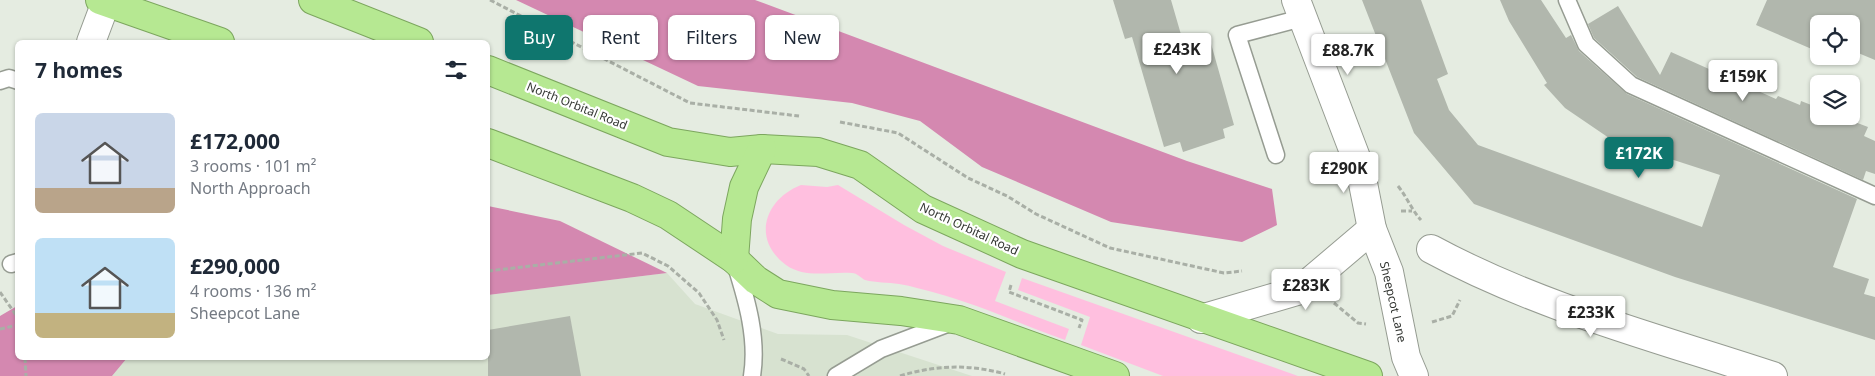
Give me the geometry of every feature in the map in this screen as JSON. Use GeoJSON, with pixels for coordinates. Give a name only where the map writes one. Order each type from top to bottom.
{"type":"FeatureCollection","features":[{"type":"Feature","properties":{"kind":"highway"},"geometry":{"type":"LineString","coordinates":[[313,0],[414,40]]}},
{"type":"Feature","properties":{"kind":"highway"},"geometry":{"type":"LineString","coordinates":[[103,1],[214,40]]}},
{"type":"Feature","properties":{"kind":"highway","name":"North Orbital Road"},"geometry":{"type":"LineString","coordinates":[[490,71],[668,142],[730,152],[762,149],[818,152],[860,165],[923,209],[952,224],[1022,254],[1368,376]]}},
{"type":"Feature","properties":{"kind":"highway"},"geometry":{"type":"LineString","coordinates":[[490,144],[632,198],[668,215],[734,259],[756,280],[778,294],[832,305],[901,311],[958,320],[1115,376]]}},
{"type":"Feature","properties":{"kind":"highway"},"geometry":{"type":"LineString","coordinates":[[734,259],[737,219],[744,187],[762,149]]}},
{"type":"Feature","properties":{"kind":"street"},"geometry":{"type":"LineString","coordinates":[[92,40],[103,1]]}},
{"type":"Feature","properties":{"kind":"street","name":"Sheepcot Lane"},"geometry":{"type":"LineString","coordinates":[[1299,9],[1360,168],[1372,229],[1389,272],[1406,357],[1414,376]]}},
{"type":"Feature","properties":{"kind":"street"},"geometry":{"type":"LineString","coordinates":[[1202,318],[1300,290],[1372,229]]}},
{"type":"Feature","properties":{"kind":"street"},"geometry":{"type":"LineString","coordinates":[[1431,249],[1474,272],[1550,302],[1773,376]]}},
{"type":"Feature","properties":{"kind":"lane"},"geometry":{"type":"LineString","coordinates":[[1567,0],[1586,44],[1631,86],[1875,196]]}},
{"type":"Feature","properties":{"kind":"lane"},"geometry":{"type":"LineString","coordinates":[[1276,155],[1237,34],[1299,9]]}},
{"type":"Feature","properties":{"kind":"lane"},"geometry":{"type":"LineString","coordinates":[[0,81],[9,78],[15,80]]}},
{"type":"Feature","properties":{"kind":"lane"},"geometry":{"type":"LineString","coordinates":[[734,259],[751,318],[754,356],[752,376]]}},
{"type":"Feature","properties":{"kind":"lane"},"geometry":{"type":"LineString","coordinates":[[836,376],[880,349],[958,320]]}},
{"type":"Feature","properties":{"kind":"path"},"geometry":{"type":"LineString","coordinates":[[490,0],[690,103],[806,117]]}},
{"type":"Feature","properties":{"kind":"path"},"geometry":{"type":"LineString","coordinates":[[834,121],[898,133],[968,178],[1006,196],[1036,214],[1110,248],[1224,272],[1248,270]]}},
{"type":"Feature","properties":{"kind":"path"},"geometry":{"type":"LineString","coordinates":[[490,271],[642,253],[668,266],[698,293],[717,320],[728,352],[779,359],[804,369],[810,376]]}},
{"type":"Feature","properties":{"kind":"path"},"geometry":{"type":"LineString","coordinates":[[0,292],[15,314]]}},
{"type":"Feature","properties":{"kind":"path"},"geometry":{"type":"LineString","coordinates":[[0,329],[15,326]]}},
{"type":"Feature","properties":{"kind":"path"},"geometry":{"type":"LineString","coordinates":[[24,360],[26,376]]}},
{"type":"Feature","properties":{"kind":"path"},"geometry":{"type":"LineString","coordinates":[[900,376],[935,367],[982,367],[1012,376]]}},
{"type":"Feature","properties":{"kind":"shaded area"},"geometry":{"type":"Polygon","coordinates":[[[516,0],[755,0],[795,15],[765,15],[765,60],[839,60],[839,31],[1187,161],[1272,189],[1277,225],[1242,242],[1111,222],[982,167],[920,121],[852,103],[698,86],[643,60],[658,60],[658,15],[583,15],[583,32],[573,27],[573,15],[548,15],[516,0]]]}},
{"type":"Feature","properties":{"kind":"shaded area"},"geometry":{"type":"Polygon","coordinates":[[[801,185],[827,187],[838,185],[943,246],[1006,272],[995,301],[1069,329],[1065,340],[969,303],[918,288],[873,282],[865,280],[854,273],[818,274],[802,272],[786,265],[775,255],[769,243],[766,232],[767,220],[771,210],[779,200],[789,191],[801,185]]]}},
{"type":"Feature","properties":{"kind":"shaded area"},"geometry":{"type":"Polygon","coordinates":[[[490,206],[560,221],[667,273],[490,295],[490,206]]]}},
{"type":"Feature","properties":{"kind":"shaded area"},"geometry":{"type":"Polygon","coordinates":[[[667,273],[695,304],[778,334],[847,335],[972,376],[112,376],[125,360],[490,360],[490,295],[667,273]]]}},
{"type":"Feature","properties":{"kind":"shaded area"},"geometry":{"type":"Polygon","coordinates":[[[1022,278],[1298,376],[1163,376],[1081,345],[1090,317],[1018,290],[1022,278]]]}},
{"type":"Feature","properties":{"kind":"shaded area"},"geometry":{"type":"Polygon","coordinates":[[[15,307],[15,360],[125,360],[112,376],[0,376],[0,316],[15,307]]]}},
{"type":"Feature","properties":{"kind":"building"},"geometry":{"type":"Polygon","coordinates":[[[1113,0],[1171,0],[1182,38],[1196,34],[1199,44],[1210,40],[1234,125],[1223,129],[1225,138],[1183,152],[1180,142],[1164,147],[1132,37],[1125,39],[1113,0]]]}},
{"type":"Feature","properties":{"kind":"building"},"geometry":{"type":"Polygon","coordinates":[[[1362,0],[1421,0],[1448,74],[1437,79],[1449,110],[1478,145],[1702,227],[1720,175],[1612,140],[1565,108],[1544,85],[1547,83],[1509,21],[1500,0],[1541,0],[1566,38],[1571,35],[1579,51],[1627,94],[1857,199],[1833,267],[1869,279],[1864,294],[1875,297],[1875,340],[1675,277],[1474,204],[1414,133],[1362,0]]]}},
{"type":"Feature","properties":{"kind":"building"},"geometry":{"type":"Polygon","coordinates":[[[1767,0],[1875,0],[1875,60],[1860,54],[1860,15],[1810,15],[1810,48],[1756,25],[1767,0]]]}},
{"type":"Feature","properties":{"kind":"building"},"geometry":{"type":"Polygon","coordinates":[[[1618,6],[1660,75],[1671,52],[1776,99],[1778,96],[1800,105],[1801,101],[1810,104],[1810,125],[1860,124],[1868,127],[1864,136],[1875,141],[1875,174],[1866,171],[1863,180],[1637,77],[1594,38],[1588,24],[1618,6]]]}},
{"type":"Feature","properties":{"kind":"building"},"geometry":{"type":"Polygon","coordinates":[[[570,316],[581,376],[488,376],[490,330],[570,316]]]}}]}
